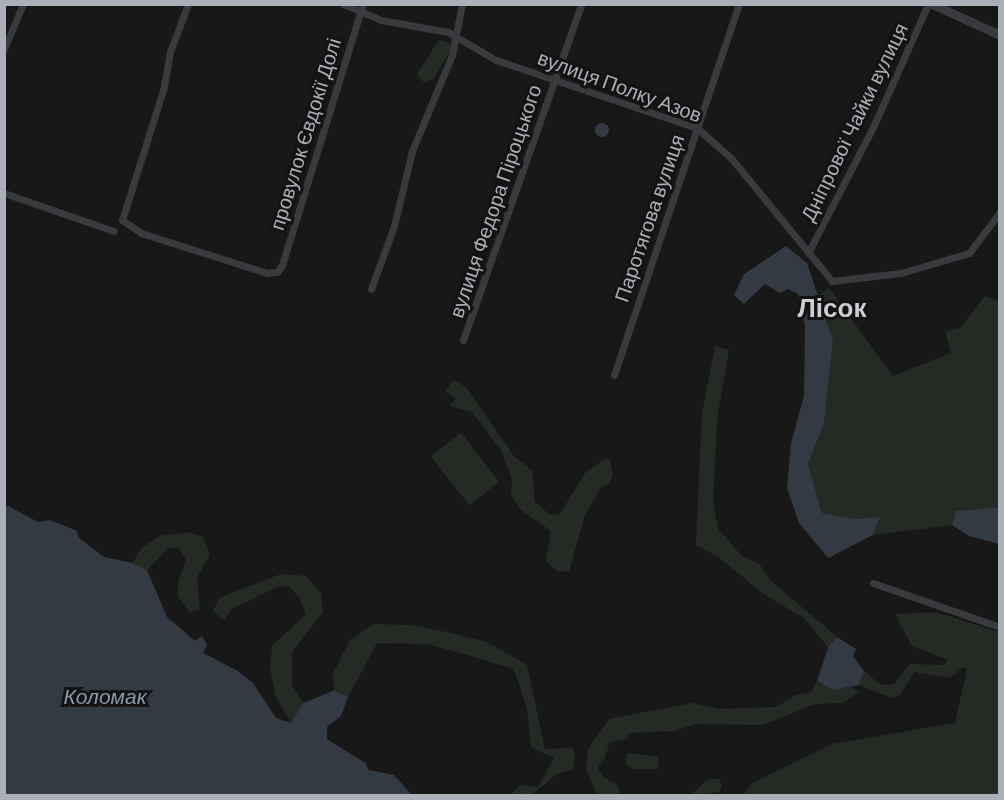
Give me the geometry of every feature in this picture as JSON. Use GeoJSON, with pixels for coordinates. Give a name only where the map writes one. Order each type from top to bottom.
{"type":"FeatureCollection","features":[{"type":"Feature","properties":{"kind":"street"},"geometry":{"type":"LineString","coordinates":[[4,49],[23,4]]}},
{"type":"Feature","properties":{"kind":"street","name":"провулок Євдокії Долі"},"geometry":{"type":"LineString","coordinates":[[188,4],[170,52],[164,87],[122,220],[141,233],[245,268],[277,272],[282,265],[362,8]]}},
{"type":"Feature","properties":{"kind":"street","name":"вулиця Полку Азов"},"geometry":{"type":"LineString","coordinates":[[343,4],[362,8],[381,20],[448,32],[456,39],[496,60],[697,128],[731,158],[832,281],[902,273],[969,253],[999,212]]}},
{"type":"Feature","properties":{"kind":"street"},"geometry":{"type":"LineString","coordinates":[[371,289],[394,226],[412,151],[456,39],[462,4]]}},
{"type":"Feature","properties":{"kind":"street","name":"вулиця Федора Піроцького"},"geometry":{"type":"LineString","coordinates":[[463,340],[581,4]]}},
{"type":"Feature","properties":{"kind":"street","name":"Паротягова вулиця"},"geometry":{"type":"LineString","coordinates":[[614,375],[739,4]]}},
{"type":"Feature","properties":{"kind":"street"},"geometry":{"type":"LineString","coordinates":[[930,4],[999,35]]}},
{"type":"Feature","properties":{"kind":"street","name":"Дніпрової Чайки вулиця"},"geometry":{"type":"LineString","coordinates":[[808,253],[874,125],[930,4]]}},
{"type":"Feature","properties":{"kind":"street"},"geometry":{"type":"LineString","coordinates":[[4,193],[114,231]]}},
{"type":"Feature","properties":{"kind":"street"},"geometry":{"type":"LineString","coordinates":[[873,583],[999,627]]}},
{"type":"Feature","properties":{"kind":"shaded area"},"geometry":{"type":"Polygon","coordinates":[[[439,40],[450,43],[450,52],[433,79],[423,82],[417,74],[439,40]]]}},
{"type":"Feature","properties":{"kind":"shaded area"},"geometry":{"type":"Polygon","coordinates":[[[829,288],[893,376],[951,353],[945,331],[960,328],[985,296],[999,302],[999,507],[956,511],[952,525],[873,535],[880,517],[856,519],[822,513],[808,464],[824,424],[833,340],[819,295],[829,288]]]}},
{"type":"Feature","properties":{"kind":"shaded area"},"geometry":{"type":"Polygon","coordinates":[[[715,346],[729,350],[717,419],[713,502],[718,529],[742,556],[760,565],[771,581],[837,637],[828,647],[804,618],[762,593],[720,558],[696,545],[702,413],[715,346]]]}},
{"type":"Feature","properties":{"kind":"shaded area"},"geometry":{"type":"Polygon","coordinates":[[[453,380],[466,387],[514,456],[532,471],[535,502],[550,515],[560,514],[585,473],[606,458],[610,460],[613,475],[610,483],[601,487],[585,515],[569,571],[559,572],[546,561],[551,531],[521,510],[511,495],[512,480],[501,450],[472,412],[449,406],[456,398],[445,392],[453,380]]]}},
{"type":"Feature","properties":{"kind":"shaded area"},"geometry":{"type":"Polygon","coordinates":[[[461,433],[499,482],[469,505],[431,456],[461,433]]]}},
{"type":"Feature","properties":{"kind":"shaded area"},"geometry":{"type":"Polygon","coordinates":[[[189,532],[203,537],[210,555],[197,577],[200,610],[190,612],[178,597],[178,581],[187,559],[178,548],[168,548],[147,570],[132,563],[143,547],[160,536],[189,532]]]}},
{"type":"Feature","properties":{"kind":"shaded area"},"geometry":{"type":"Polygon","coordinates":[[[281,574],[306,576],[321,593],[323,612],[292,652],[292,685],[303,703],[291,723],[276,697],[270,669],[272,646],[306,614],[298,596],[290,587],[279,586],[232,609],[224,620],[213,611],[219,598],[281,574]]]}},
{"type":"Feature","properties":{"kind":"shaded area"},"geometry":{"type":"Polygon","coordinates":[[[935,612],[999,632],[999,795],[743,796],[752,783],[832,744],[955,723],[967,669],[963,667],[950,678],[914,672],[900,695],[892,698],[859,685],[864,671],[881,685],[894,684],[910,664],[944,665],[948,660],[912,646],[895,614],[935,612]]]}},
{"type":"Feature","properties":{"kind":"shaded area"},"geometry":{"type":"Polygon","coordinates":[[[374,624],[411,625],[456,634],[489,643],[527,665],[545,749],[572,748],[575,753],[573,769],[557,774],[531,795],[511,795],[520,785],[538,787],[554,758],[531,747],[527,708],[514,669],[429,644],[377,643],[348,697],[335,690],[332,676],[350,640],[374,624]]]}},
{"type":"Feature","properties":{"kind":"shaded area"},"geometry":{"type":"Polygon","coordinates":[[[817,681],[833,690],[851,687],[859,691],[843,703],[815,704],[763,725],[695,724],[674,731],[628,733],[627,739],[610,742],[604,760],[597,767],[604,777],[618,786],[620,795],[598,795],[595,790],[586,769],[588,749],[609,719],[692,703],[720,709],[776,707],[796,695],[812,692],[817,681]]]}},
{"type":"Feature","properties":{"kind":"shaded area"},"geometry":{"type":"Polygon","coordinates":[[[628,753],[659,757],[658,769],[632,769],[625,763],[628,753]]]}},
{"type":"Feature","properties":{"kind":"shaded area"},"geometry":{"type":"Polygon","coordinates":[[[709,779],[719,779],[722,786],[719,792],[690,795],[709,779]]]}},
{"type":"Feature","properties":{"kind":"water"},"geometry":{"type":"Polygon","coordinates":[[[602,123],[607,125],[609,130],[607,135],[602,137],[597,135],[595,130],[597,125],[602,123]]]}},
{"type":"Feature","properties":{"kind":"water"},"geometry":{"type":"Polygon","coordinates":[[[786,246],[807,263],[833,340],[824,424],[808,464],[822,513],[856,519],[880,517],[873,535],[828,558],[799,523],[787,488],[791,443],[804,396],[805,325],[798,294],[788,289],[780,293],[765,284],[744,304],[734,295],[744,274],[786,246]]]}},
{"type":"Feature","properties":{"kind":"water","name":"Коломак"},"geometry":{"type":"Polygon","coordinates":[[[4,504],[38,522],[50,520],[77,531],[78,537],[104,557],[132,563],[147,570],[167,617],[195,641],[202,636],[207,645],[203,653],[238,671],[253,683],[276,718],[291,723],[303,703],[335,690],[348,697],[341,716],[327,727],[327,739],[365,763],[369,770],[394,775],[412,795],[5,795],[4,504]]]}},
{"type":"Feature","properties":{"kind":"water"},"geometry":{"type":"Polygon","coordinates":[[[999,507],[999,544],[969,536],[952,525],[956,511],[999,507]]]}},
{"type":"Feature","properties":{"kind":"water"},"geometry":{"type":"Polygon","coordinates":[[[837,637],[856,649],[853,656],[864,671],[859,685],[833,690],[817,681],[828,647],[837,637]]]}},
{"type":"Feature","properties":{"kind":"district","name":"Лісок"},"geometry":{"type":"Point","coordinates":[832,307]}}]}
